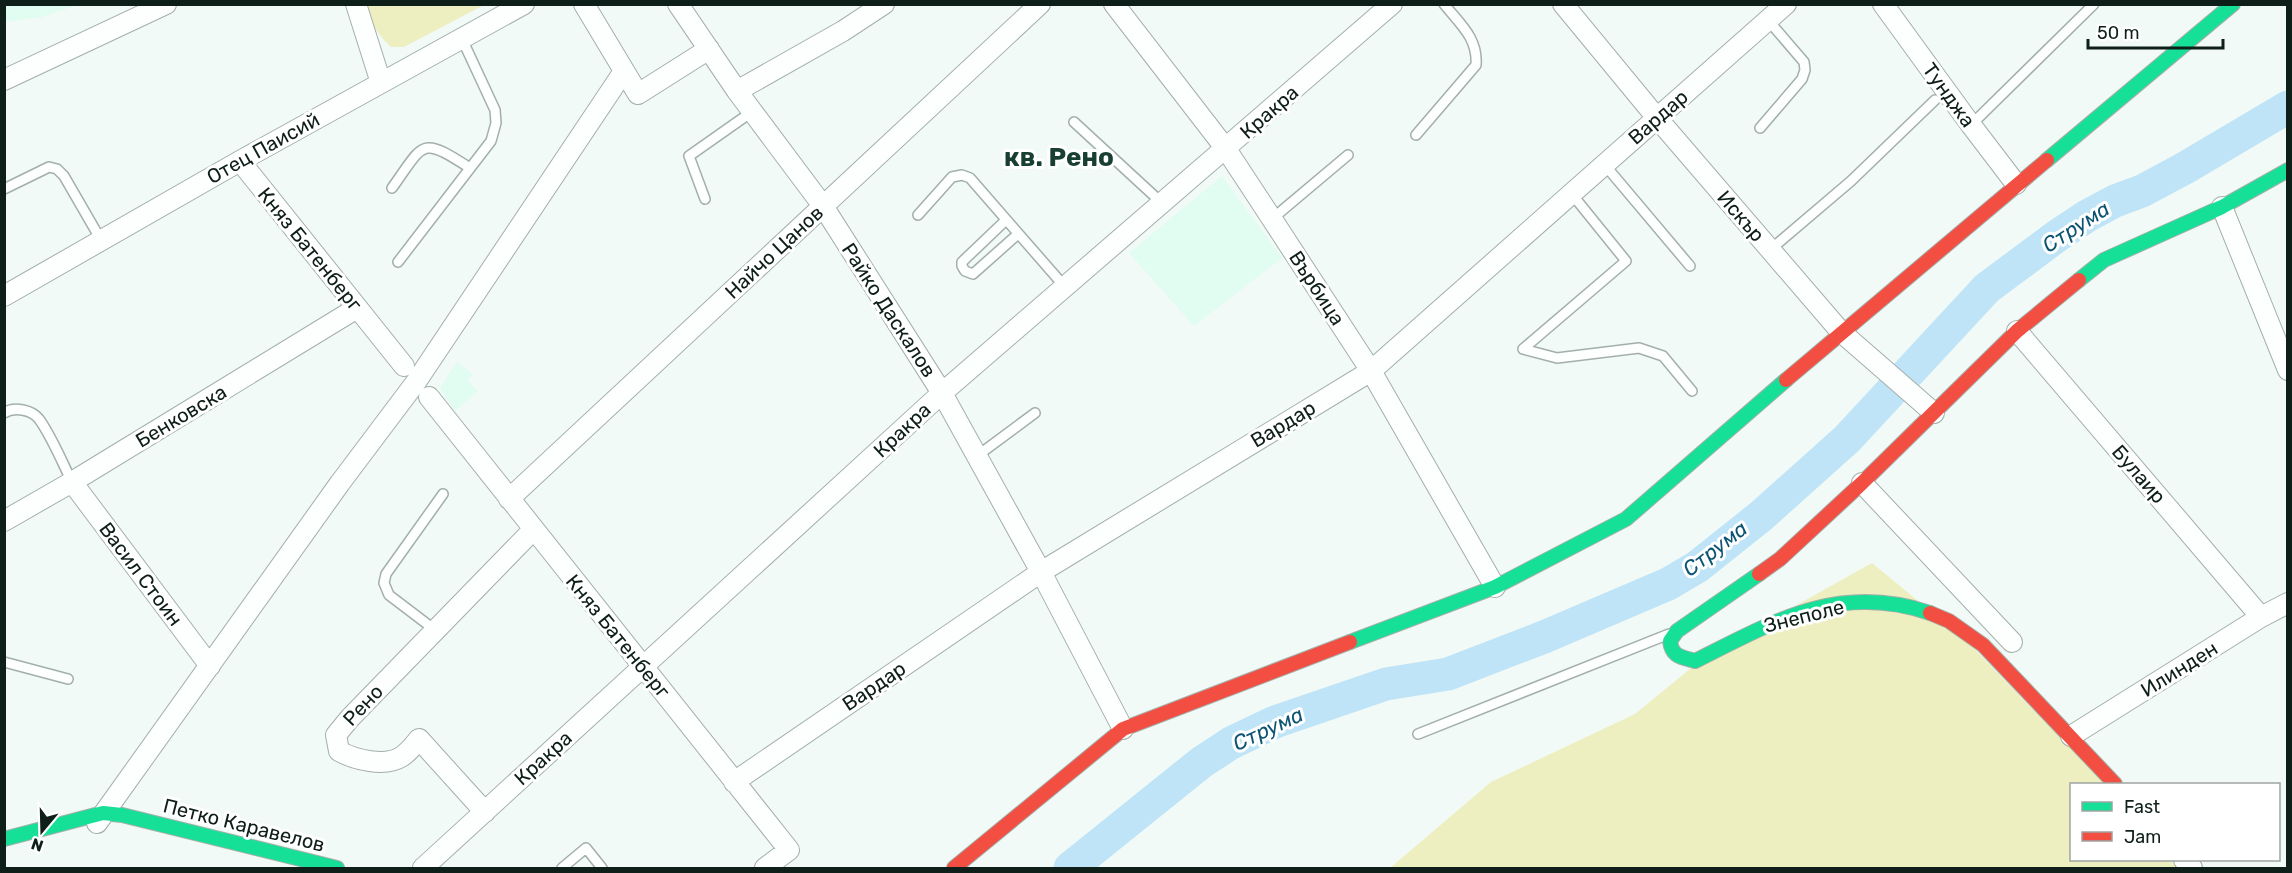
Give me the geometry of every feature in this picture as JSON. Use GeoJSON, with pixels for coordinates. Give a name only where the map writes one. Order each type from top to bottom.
{"type":"FeatureCollection","features":[{"type":"Feature","properties":{"kind":"main road"},"geometry":{"type":"LineString","coordinates":[[954,868],[1123,729],[1494,587],[1626,519],[1841,332],[2233,4]]}},
{"type":"Feature","properties":{"kind":"main road"},"geometry":{"type":"LineString","coordinates":[[1677,630],[1780,560],[2017,331],[2104,260],[2222,207],[2288,170]]}},
{"type":"Feature","properties":{"kind":"main road","name":"Знеполе"},"geometry":{"type":"LineString","coordinates":[[1677,630],[1670,641],[1671,650],[1676,656],[1695,661],[1756,627],[1832,604],[1873,602],[1916,608],[1942,618],[1970,633],[2114,783]]}},
{"type":"Feature","properties":{"kind":"main road","name":"Петко Каравелов"},"geometry":{"type":"LineString","coordinates":[[4,839],[122,815],[337,868]]}},
{"type":"Feature","properties":{"kind":"main road","name":"Петко Каравелов"},"geometry":{"type":"LineString","coordinates":[[43,843],[99,820]]}},
{"type":"Feature","properties":{"kind":"street"},"geometry":{"type":"LineString","coordinates":[[4,80],[166,4]]}},
{"type":"Feature","properties":{"kind":"street"},"geometry":{"type":"LineString","coordinates":[[356,4],[381,83]]}},
{"type":"Feature","properties":{"kind":"street","name":"Отец Паисий"},"geometry":{"type":"LineString","coordinates":[[4,296],[240,161],[524,4]]}},
{"type":"Feature","properties":{"kind":"street"},"geometry":{"type":"LineString","coordinates":[[584,4],[638,94],[709,49]]}},
{"type":"Feature","properties":{"kind":"street","name":"Райко Даскалов"},"geometry":{"type":"LineString","coordinates":[[678,4],[737,91],[823,207],[942,393],[1041,572],[1123,729]]}},
{"type":"Feature","properties":{"kind":"street"},"geometry":{"type":"LineString","coordinates":[[737,91],[843,31],[884,4]]}},
{"type":"Feature","properties":{"kind":"street","name":"Найчо Цанов"},"geometry":{"type":"LineString","coordinates":[[509,499],[1040,4]]}},
{"type":"Feature","properties":{"kind":"street","name":"Върбица"},"geometry":{"type":"LineString","coordinates":[[1114,4],[1226,149],[1371,370],[1494,587]]}},
{"type":"Feature","properties":{"kind":"street","name":"Искър"},"geometry":{"type":"LineString","coordinates":[[1563,4],[1657,118],[1841,332],[1934,413]]}},
{"type":"Feature","properties":{"kind":"street","name":"Вардар"},"geometry":{"type":"LineString","coordinates":[[734,782],[1041,572],[1371,370],[1786,4]]}},
{"type":"Feature","properties":{"kind":"street","name":"Тунджа"},"geometry":{"type":"LineString","coordinates":[[1883,4],[2016,184]]}},
{"type":"Feature","properties":{"kind":"street","name":"Кракра"},"geometry":{"type":"LineString","coordinates":[[423,868],[942,393],[1163,204],[1388,6]]}},
{"type":"Feature","properties":{"kind":"street"},"geometry":{"type":"LineString","coordinates":[[99,820],[340,483],[416,382],[624,71]]}},
{"type":"Feature","properties":{"kind":"street","name":"Княз Батенберг"},"geometry":{"type":"LineString","coordinates":[[240,161],[404,366]]}},
{"type":"Feature","properties":{"kind":"street"},"geometry":{"type":"LineString","coordinates":[[2222,207],[2288,370]]}},
{"type":"Feature","properties":{"kind":"street","name":"Бенковска"},"geometry":{"type":"LineString","coordinates":[[4,521],[357,308]]}},
{"type":"Feature","properties":{"kind":"street","name":"Булаир"},"geometry":{"type":"LineString","coordinates":[[2017,331],[2261,617]]}},
{"type":"Feature","properties":{"kind":"street","name":"Княз Батенберг"},"geometry":{"type":"LineString","coordinates":[[429,398],[789,850],[765,868]]}},
{"type":"Feature","properties":{"kind":"street","name":"Васил Стоин"},"geometry":{"type":"LineString","coordinates":[[72,482],[210,666]]}},
{"type":"Feature","properties":{"kind":"street"},"geometry":{"type":"LineString","coordinates":[[1862,483],[2012,642]]}},
{"type":"Feature","properties":{"kind":"street","name":"Рено"},"geometry":{"type":"LineString","coordinates":[[484,812],[419,739],[400,758],[371,762],[351,758],[339,751],[336,735],[533,530]]}},
{"type":"Feature","properties":{"kind":"street","name":"Илинден"},"geometry":{"type":"LineString","coordinates":[[2071,736],[2261,617],[2288,603]]}},
{"type":"Feature","properties":{"kind":"lane"},"geometry":{"type":"LineString","coordinates":[[1416,135],[1476,65],[1477,53],[1474,41],[1444,4]]}},
{"type":"Feature","properties":{"kind":"lane"},"geometry":{"type":"LineString","coordinates":[[1971,125],[2094,4]]}},
{"type":"Feature","properties":{"kind":"lane"},"geometry":{"type":"LineString","coordinates":[[1760,128],[1802,79],[1805,70],[1804,62],[1768,20]]}},
{"type":"Feature","properties":{"kind":"lane"},"geometry":{"type":"LineString","coordinates":[[398,262],[491,141],[496,123],[495,110],[462,39]]}},
{"type":"Feature","properties":{"kind":"lane"},"geometry":{"type":"LineString","coordinates":[[1770,250],[1851,181],[1935,100]]}},
{"type":"Feature","properties":{"kind":"lane"},"geometry":{"type":"LineString","coordinates":[[705,199],[689,156],[753,111]]}},
{"type":"Feature","properties":{"kind":"lane"},"geometry":{"type":"LineString","coordinates":[[1074,122],[1163,204]]}},
{"type":"Feature","properties":{"kind":"lane"},"geometry":{"type":"LineString","coordinates":[[392,188],[417,153],[425,148],[434,147],[441,150],[470,168]]}},
{"type":"Feature","properties":{"kind":"lane"},"geometry":{"type":"LineString","coordinates":[[1272,219],[1348,154]]}},
{"type":"Feature","properties":{"kind":"lane"},"geometry":{"type":"LineString","coordinates":[[1604,164],[1690,267]]}},
{"type":"Feature","properties":{"kind":"lane"},"geometry":{"type":"LineString","coordinates":[[4,189],[49,167],[57,169],[64,176],[101,240]]}},
{"type":"Feature","properties":{"kind":"lane"},"geometry":{"type":"LineString","coordinates":[[918,215],[952,177],[962,175],[970,178],[1065,287]]}},
{"type":"Feature","properties":{"kind":"lane"},"geometry":{"type":"LineString","coordinates":[[1571,194],[1626,261],[1523,349],[1557,358],[1639,348],[1663,356],[1692,391]]}},
{"type":"Feature","properties":{"kind":"lane"},"geometry":{"type":"LineString","coordinates":[[1006,220],[962,262],[966,271],[973,274],[1018,234]]}},
{"type":"Feature","properties":{"kind":"lane"},"geometry":{"type":"LineString","coordinates":[[4,413],[8,410],[23,410],[38,417],[72,482]]}},
{"type":"Feature","properties":{"kind":"lane"},"geometry":{"type":"LineString","coordinates":[[977,456],[1035,413]]}},
{"type":"Feature","properties":{"kind":"lane"},"geometry":{"type":"LineString","coordinates":[[435,630],[389,595],[384,583],[386,574],[443,494]]}},
{"type":"Feature","properties":{"kind":"lane"},"geometry":{"type":"LineString","coordinates":[[1418,734],[1677,630]]}},
{"type":"Feature","properties":{"kind":"lane"},"geometry":{"type":"LineString","coordinates":[[4,662],[68,679]]}},
{"type":"Feature","properties":{"kind":"lane"},"geometry":{"type":"LineString","coordinates":[[562,868],[586,848],[602,868]]}},
{"type":"Feature","properties":{"kind":"shaded area"},"geometry":{"type":"Polygon","coordinates":[[[4,5],[77,5],[42,17],[5,22],[4,5]]]}},
{"type":"Feature","properties":{"kind":"shaded area"},"geometry":{"type":"Polygon","coordinates":[[[1222,176],[1282,258],[1194,326],[1129,253],[1222,176]]]}},
{"type":"Feature","properties":{"kind":"shaded area"},"geometry":{"type":"Polygon","coordinates":[[[457,362],[473,374],[468,381],[478,391],[455,411],[440,388],[457,362]]]}},
{"type":"Feature","properties":{"kind":"green space"},"geometry":{"type":"Polygon","coordinates":[[[366,5],[484,5],[404,47],[391,47],[375,28],[366,5]]]}},
{"type":"Feature","properties":{"kind":"green space"},"geometry":{"type":"Polygon","coordinates":[[[1872,563],[1968,642],[2104,783],[2070,783],[2070,861],[2171,861],[2178,868],[1390,868],[1491,782],[1635,714],[1707,655],[1872,563]]]}},
{"type":"Feature","properties":{"kind":"waterway","name":"Струма"},"geometry":{"type":"LineString","coordinates":[[1070,868],[1202,762],[1231,743],[1275,722],[1386,684],[1448,674],[1544,637],[1668,584],[1697,567],[1761,516],[1847,439],[1987,288],[2087,216],[2185,168],[2288,107]]}},
{"type":"Feature","properties":{"kind":"traffic: fast"},"geometry":{"type":"LineString","coordinates":[[2047,160],[2233,4]]}},
{"type":"Feature","properties":{"kind":"traffic: fast"},"geometry":{"type":"LineString","coordinates":[[2079,280],[2104,260],[2222,207],[2288,170]]}},
{"type":"Feature","properties":{"kind":"traffic: fast"},"geometry":{"type":"LineString","coordinates":[[1350,642],[1495,587],[1626,519],[1786,380]]}},
{"type":"Feature","properties":{"kind":"traffic: fast"},"geometry":{"type":"LineString","coordinates":[[1759,574],[1677,631],[1670,641],[1675,653],[1695,661],[1780,620],[1836,604],[1866,602],[1897,605],[1930,613]]}},
{"type":"Feature","properties":{"kind":"traffic: fast"},"geometry":{"type":"LineString","coordinates":[[4,839],[103,813],[122,815],[337,868]]}},
{"type":"Feature","properties":{"kind":"traffic: jam"},"geometry":{"type":"LineString","coordinates":[[1786,380],[2047,160]]}},
{"type":"Feature","properties":{"kind":"traffic: jam"},"geometry":{"type":"LineString","coordinates":[[1759,574],[1780,559],[1862,483],[2017,331],[2079,280]]}},
{"type":"Feature","properties":{"kind":"traffic: jam"},"geometry":{"type":"LineString","coordinates":[[1930,613],[1949,621],[1983,645],[2114,783]]}},
{"type":"Feature","properties":{"kind":"traffic: jam"},"geometry":{"type":"LineString","coordinates":[[954,868],[1123,729],[1350,642]]}},
{"type":"Feature","properties":{"kind":"district","name":"кв. Рено"},"geometry":{"type":"Point","coordinates":[1059,157]}}]}
